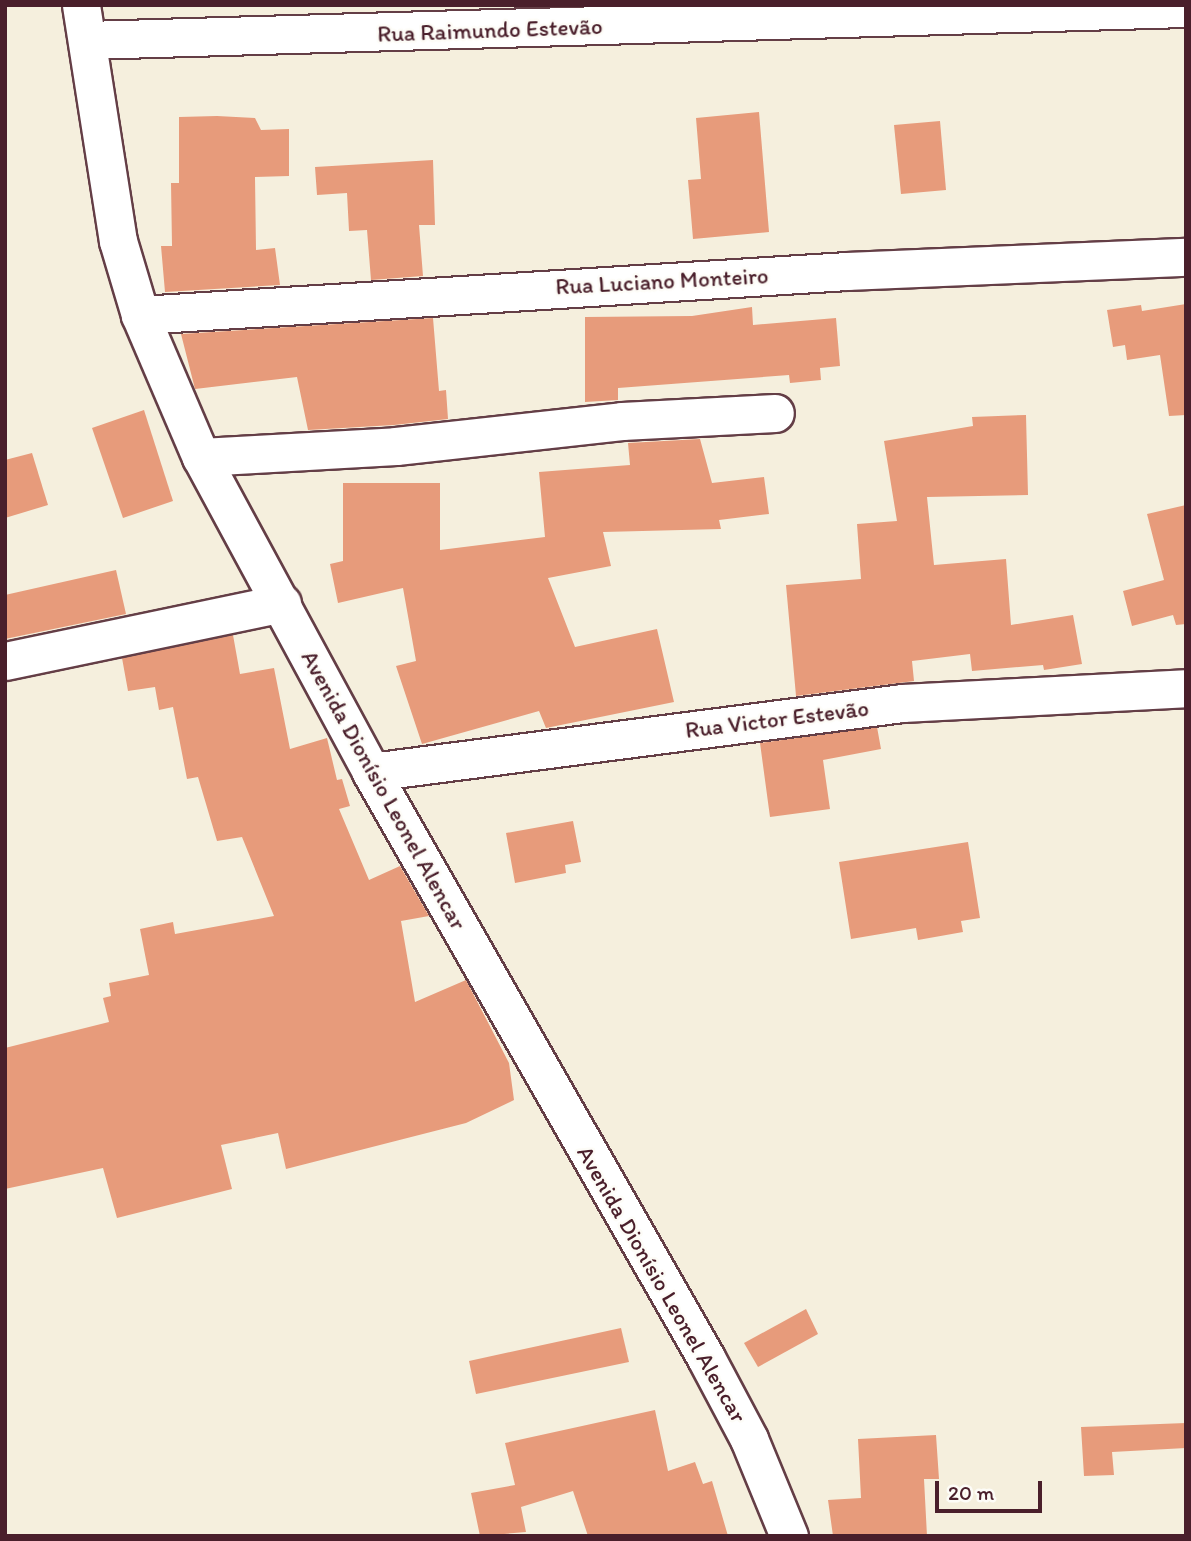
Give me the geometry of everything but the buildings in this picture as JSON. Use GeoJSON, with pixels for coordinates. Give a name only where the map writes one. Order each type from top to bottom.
{"type":"FeatureCollection","features":[{"type":"Feature","properties":{"kind":"street","name":"Rua Raimundo Estevão"},"geometry":{"type":"LineString","coordinates":[[84,23],[1186,8]]}},
{"type":"Feature","properties":{"kind":"street","name":"Avenida Dionísio Leonel Alencar"},"geometry":{"type":"LineString","coordinates":[[84,23],[118,241],[140,315],[201,457],[371,772],[706,1358],[749,1439],[789,1536]]}},
{"type":"Feature","properties":{"kind":"street","name":"Rua Luciano Monteiro"},"geometry":{"type":"LineString","coordinates":[[140,315],[847,271],[1186,257]]}},
{"type":"Feature","properties":{"kind":"street"},"geometry":{"type":"LineString","coordinates":[[201,457],[396,446],[622,421],[775,413]]}},
{"type":"Feature","properties":{"kind":"street"},"geometry":{"type":"LineString","coordinates":[[5,661],[282,603]]}},
{"type":"Feature","properties":{"kind":"street","name":"Rua Victor Estevão"},"geometry":{"type":"LineString","coordinates":[[371,772],[902,703],[1186,688]]}}]}
